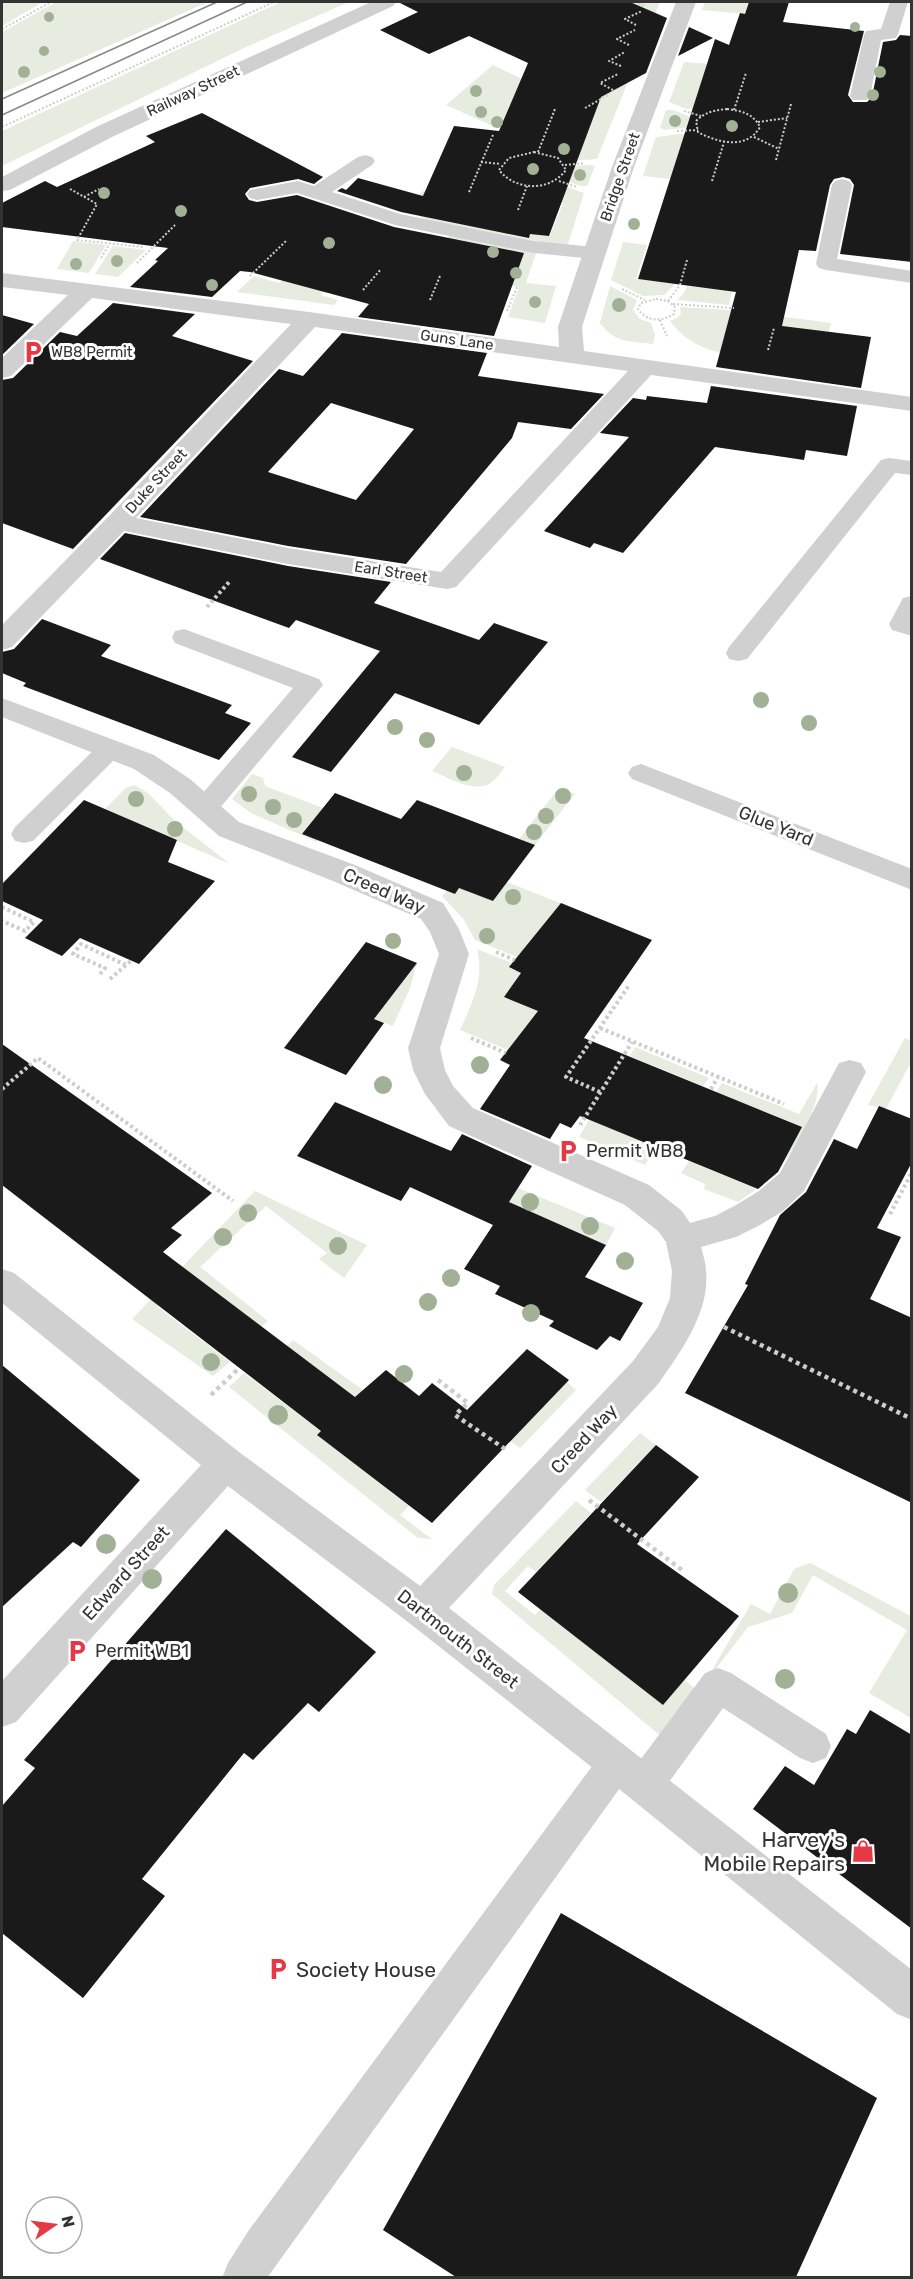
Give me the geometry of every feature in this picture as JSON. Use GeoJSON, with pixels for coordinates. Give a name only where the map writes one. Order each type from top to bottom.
{"type":"FeatureCollection","features":[{"type":"Feature","properties":{"kind":"street","name":"Railway Street"},"geometry":{"type":"LineString","coordinates":[[2,185],[104,132],[387,2]]}},
{"type":"Feature","properties":{"kind":"street","name":"Bridge Street"},"geometry":{"type":"LineString","coordinates":[[572,356],[570,327],[623,167],[686,2]]}},
{"type":"Feature","properties":{"kind":"street","name":"Guns Lane"},"geometry":{"type":"LineString","coordinates":[[2,280],[309,319],[912,404]]}},
{"type":"Feature","properties":{"kind":"street"},"geometry":{"type":"LineString","coordinates":[[2,371],[86,291]]}},
{"type":"Feature","properties":{"kind":"street","name":"Duke Street"},"geometry":{"type":"LineString","coordinates":[[2,641],[118,522],[309,319]]}},
{"type":"Feature","properties":{"kind":"street","name":"Earl Street"},"geometry":{"type":"LineString","coordinates":[[118,522],[288,556],[447,581],[646,366]]}},
{"type":"Feature","properties":{"kind":"street","name":"Creed Way"},"geometry":{"type":"LineString","coordinates":[[2,707],[144,762],[180,786],[229,829],[344,873],[432,911],[444,929],[454,954],[424,1048],[429,1070],[441,1094],[460,1117],[637,1195],[670,1221],[682,1239],[688,1271],[687,1299],[672,1335],[652,1363],[422,1610]]}},
{"type":"Feature","properties":{"kind":"street"},"geometry":{"type":"LineString","coordinates":[[682,1239],[724,1227],[742,1218],[771,1201],[792,1182],[850,1072]]}},
{"type":"Feature","properties":{"kind":"street","name":"Dartmouth Street"},"geometry":{"type":"LineString","coordinates":[[2,1283],[226,1463],[422,1610],[631,1773],[912,1999]]}},
{"type":"Feature","properties":{"kind":"street","name":"Edward Street"},"geometry":{"type":"LineString","coordinates":[[2,1709],[226,1463]]}},
{"type":"Feature","properties":{"kind":"lane"},"geometry":{"type":"LineString","coordinates":[[860,96],[873,34],[888,34],[898,2]]}},
{"type":"Feature","properties":{"kind":"lane"},"geometry":{"type":"LineString","coordinates":[[316,193],[365,161]]}},
{"type":"Feature","properties":{"kind":"lane"},"geometry":{"type":"LineString","coordinates":[[842,185],[826,264],[912,277]]}},
{"type":"Feature","properties":{"kind":"lane"},"geometry":{"type":"LineString","coordinates":[[256,194],[298,187],[395,219],[534,247],[594,253]]}},
{"type":"Feature","properties":{"kind":"lane"},"geometry":{"type":"LineString","coordinates":[[738,653],[889,465],[912,468]]}},
{"type":"Feature","properties":{"kind":"lane"},"geometry":{"type":"LineString","coordinates":[[912,604],[901,624],[912,628]]}},
{"type":"Feature","properties":{"kind":"lane"},"geometry":{"type":"LineString","coordinates":[[184,637],[310,685],[205,808]]}},
{"type":"Feature","properties":{"kind":"lane"},"geometry":{"type":"LineString","coordinates":[[24,834],[110,749]]}},
{"type":"Feature","properties":{"kind":"lane","name":"Glue Yard"},"geometry":{"type":"LineString","coordinates":[[641,773],[912,880]]}},
{"type":"Feature","properties":{"kind":"lane"},"geometry":{"type":"LineString","coordinates":[[243,2277],[270,2235],[631,1773],[718,1685],[813,1746]]}},
{"type":"Feature","properties":{"kind":"path"},"geometry":{"type":"LineString","coordinates":[[2,29],[51,2]]}},
{"type":"Feature","properties":{"kind":"path"},"geometry":{"type":"LineString","coordinates":[[2,127],[273,2]]}},
{"type":"Feature","properties":{"kind":"path"},"geometry":{"type":"LineString","coordinates":[[734,110],[746,73]]}},
{"type":"Feature","properties":{"kind":"path"},"geometry":{"type":"LineString","coordinates":[[585,108],[616,91]]}},
{"type":"Feature","properties":{"kind":"path"},"geometry":{"type":"LineString","coordinates":[[776,160],[791,104]]}},
{"type":"Feature","properties":{"kind":"path"},"geometry":{"type":"LineString","coordinates":[[538,152],[555,109]]}},
{"type":"Feature","properties":{"kind":"path"},"geometry":{"type":"LineString","coordinates":[[759,122],[760,127],[754,137],[724,142],[698,132],[696,121],[707,112],[734,110],[746,113],[759,122],[787,117]]}},
{"type":"Feature","properties":{"kind":"path"},"geometry":{"type":"LineString","coordinates":[[469,192],[493,135]]}},
{"type":"Feature","properties":{"kind":"path"},"geometry":{"type":"LineString","coordinates":[[754,137],[779,149]]}},
{"type":"Feature","properties":{"kind":"path"},"geometry":{"type":"LineString","coordinates":[[712,181],[724,142]]}},
{"type":"Feature","properties":{"kind":"path"},"geometry":{"type":"LineString","coordinates":[[481,162],[501,164],[514,155],[538,152],[554,156],[560,160],[566,170],[564,176],[550,184],[539,186],[517,184],[502,175],[501,164]]}},
{"type":"Feature","properties":{"kind":"path"},"geometry":{"type":"LineString","coordinates":[[63,185],[97,204],[77,240],[143,247]]}},
{"type":"Feature","properties":{"kind":"path"},"geometry":{"type":"LineString","coordinates":[[84,197],[99,189]]}},
{"type":"Feature","properties":{"kind":"path"},"geometry":{"type":"LineString","coordinates":[[135,264],[175,225]]}},
{"type":"Feature","properties":{"kind":"path"},"geometry":{"type":"LineString","coordinates":[[245,280],[286,241]]}},
{"type":"Feature","properties":{"kind":"path"},"geometry":{"type":"LineString","coordinates":[[668,301],[680,285],[687,260]]}},
{"type":"Feature","properties":{"kind":"path"},"geometry":{"type":"LineString","coordinates":[[504,320],[517,287]]}},
{"type":"Feature","properties":{"kind":"path"},"geometry":{"type":"LineString","coordinates":[[656,299],[672,304],[675,307],[674,314],[666,319],[647,318],[639,313],[639,306],[645,301],[656,299]]}},
{"type":"Feature","properties":{"kind":"path"},"geometry":{"type":"LineString","coordinates":[[672,304],[734,308]]}},
{"type":"Feature","properties":{"kind":"path"},"geometry":{"type":"LineString","coordinates":[[184,637],[236,575]]}},
{"type":"Feature","properties":{"kind":"path"},"geometry":{"type":"LineString","coordinates":[[2,907],[34,922],[25,931],[2,921]]}},
{"type":"Feature","properties":{"kind":"path"},"geometry":{"type":"LineString","coordinates":[[100,974],[105,968],[73,954],[81,944],[126,965]]}},
{"type":"Feature","properties":{"kind":"path"},"geometry":{"type":"LineString","coordinates":[[110,979],[131,961]]}},
{"type":"Feature","properties":{"kind":"path"},"geometry":{"type":"LineString","coordinates":[[600,1092],[566,1077],[630,984]]}},
{"type":"Feature","properties":{"kind":"path"},"geometry":{"type":"LineString","coordinates":[[600,1028],[786,1105]]}},
{"type":"Feature","properties":{"kind":"path"},"geometry":{"type":"LineString","coordinates":[[464,1036],[506,1053]]}},
{"type":"Feature","properties":{"kind":"path"},"geometry":{"type":"LineString","coordinates":[[577,1130],[632,1042]]}},
{"type":"Feature","properties":{"kind":"path"},"geometry":{"type":"LineString","coordinates":[[2,1089],[38,1058],[233,1201]]}},
{"type":"Feature","properties":{"kind":"path"},"geometry":{"type":"LineString","coordinates":[[711,1089],[718,1077]]}},
{"type":"Feature","properties":{"kind":"path"},"geometry":{"type":"LineString","coordinates":[[890,1214],[912,1172]]}},
{"type":"Feature","properties":{"kind":"path"},"geometry":{"type":"LineString","coordinates":[[720,1325],[912,1419]]}},
{"type":"Feature","properties":{"kind":"path"},"geometry":{"type":"LineString","coordinates":[[210,1396],[238,1369]]}},
{"type":"Feature","properties":{"kind":"path"},"geometry":{"type":"LineString","coordinates":[[438,1380],[468,1404],[455,1415],[512,1454]]}},
{"type":"Feature","properties":{"kind":"path"},"geometry":{"type":"LineString","coordinates":[[582,1495],[682,1570]]}},
{"type":"Feature","properties":{"kind":"shaded area"},"geometry":{"type":"Polygon","coordinates":[[[3,2],[43,2],[2,26],[3,2]]]}},
{"type":"Feature","properties":{"kind":"shaded area"},"geometry":{"type":"Polygon","coordinates":[[[56,2],[208,2],[2,93],[2,32],[56,2]]]}},
{"type":"Feature","properties":{"kind":"shaded area"},"geometry":{"type":"Polygon","coordinates":[[[281,2],[349,2],[246,47],[2,166],[2,131],[281,2]]]}},
{"type":"Feature","properties":{"kind":"shaded area"},"geometry":{"type":"Polygon","coordinates":[[[630,2],[660,2],[597,159],[571,161],[446,105],[493,65],[581,108],[610,92],[619,21],[644,8],[630,2]]]}},
{"type":"Feature","properties":{"kind":"shaded area"},"geometry":{"type":"Polygon","coordinates":[[[705,2],[749,2],[745,14],[702,10],[705,2]]]}},
{"type":"Feature","properties":{"kind":"shaded area"},"geometry":{"type":"Polygon","coordinates":[[[684,62],[709,64],[696,109],[686,109],[669,102],[684,62]]]}},
{"type":"Feature","properties":{"kind":"shaded area"},"geometry":{"type":"Polygon","coordinates":[[[666,110],[673,110],[691,117],[690,127],[665,130],[660,128],[666,110]]]}},
{"type":"Feature","properties":{"kind":"shaded area"},"geometry":{"type":"Polygon","coordinates":[[[689,133],[680,148],[670,179],[643,176],[656,137],[689,133]]]}},
{"type":"Feature","properties":{"kind":"shaded area"},"geometry":{"type":"Polygon","coordinates":[[[572,166],[595,166],[587,186],[566,181],[572,166]]]}},
{"type":"Feature","properties":{"kind":"shaded area"},"geometry":{"type":"Polygon","coordinates":[[[559,184],[584,193],[567,247],[427,220],[404,208],[423,191],[473,197],[515,232],[550,236],[563,203],[528,198],[559,184]]]}},
{"type":"Feature","properties":{"kind":"shaded area"},"geometry":{"type":"Polygon","coordinates":[[[449,235],[537,250],[526,283],[556,286],[545,323],[508,317],[519,287],[434,275],[449,235]]]}},
{"type":"Feature","properties":{"kind":"shaded area"},"geometry":{"type":"Polygon","coordinates":[[[73,241],[106,245],[89,273],[57,269],[73,241]]]}},
{"type":"Feature","properties":{"kind":"shaded area"},"geometry":{"type":"Polygon","coordinates":[[[623,242],[647,245],[636,279],[675,284],[664,295],[643,296],[611,280],[623,242]]]}},
{"type":"Feature","properties":{"kind":"shaded area"},"geometry":{"type":"Polygon","coordinates":[[[113,246],[146,250],[118,277],[95,274],[113,246]]]}},
{"type":"Feature","properties":{"kind":"shaded area"},"geometry":{"type":"Polygon","coordinates":[[[254,276],[279,283],[286,277],[327,288],[321,295],[338,300],[334,305],[237,292],[254,276]]]}},
{"type":"Feature","properties":{"kind":"shaded area"},"geometry":{"type":"Polygon","coordinates":[[[610,286],[637,300],[633,310],[640,319],[651,323],[655,335],[653,344],[617,338],[600,323],[610,286]]]}},
{"type":"Feature","properties":{"kind":"shaded area"},"geometry":{"type":"Polygon","coordinates":[[[687,286],[732,291],[729,305],[677,300],[687,286]]]}},
{"type":"Feature","properties":{"kind":"shaded area"},"geometry":{"type":"Polygon","coordinates":[[[680,307],[731,310],[721,348],[757,359],[720,353],[688,339],[670,321],[681,314],[680,307]]]}},
{"type":"Feature","properties":{"kind":"shaded area"},"geometry":{"type":"Polygon","coordinates":[[[771,315],[831,323],[829,332],[768,327],[771,315]]]}},
{"type":"Feature","properties":{"kind":"shaded area"},"geometry":{"type":"Polygon","coordinates":[[[452,747],[505,767],[492,782],[478,787],[462,784],[432,771],[452,747]]]}},
{"type":"Feature","properties":{"kind":"shaded area"},"geometry":{"type":"Polygon","coordinates":[[[252,774],[263,778],[265,786],[323,808],[313,821],[330,827],[317,842],[251,813],[232,799],[252,774]]]}},
{"type":"Feature","properties":{"kind":"shaded area"},"geometry":{"type":"Polygon","coordinates":[[[134,785],[148,793],[175,821],[230,864],[105,809],[126,788],[134,785]]]}},
{"type":"Feature","properties":{"kind":"shaded area"},"geometry":{"type":"Polygon","coordinates":[[[559,788],[575,794],[535,845],[519,839],[559,788]]]}},
{"type":"Feature","properties":{"kind":"shaded area"},"geometry":{"type":"Polygon","coordinates":[[[507,882],[570,907],[534,956],[521,952],[517,957],[475,940],[464,920],[442,896],[447,891],[455,894],[459,888],[493,901],[507,882]]]}},
{"type":"Feature","properties":{"kind":"shaded area"},"geometry":{"type":"Polygon","coordinates":[[[477,949],[512,963],[510,968],[521,973],[504,997],[547,1014],[508,1050],[460,1030],[476,991],[479,970],[477,949]]]}},
{"type":"Feature","properties":{"kind":"shaded area"},"geometry":{"type":"Polygon","coordinates":[[[417,963],[410,988],[393,1026],[374,1019],[417,963]]]}},
{"type":"Feature","properties":{"kind":"shaded area"},"geometry":{"type":"Polygon","coordinates":[[[905,1038],[911,1041],[911,1062],[886,1109],[868,1105],[905,1038]]]}},
{"type":"Feature","properties":{"kind":"shaded area"},"geometry":{"type":"Polygon","coordinates":[[[635,1047],[709,1078],[703,1086],[630,1056],[635,1047]]]}},
{"type":"Feature","properties":{"kind":"shaded area"},"geometry":{"type":"Polygon","coordinates":[[[722,1083],[799,1114],[817,1083],[815,1103],[810,1116],[788,1156],[771,1178],[738,1202],[704,1189],[705,1184],[681,1173],[689,1161],[755,1188],[793,1123],[716,1092],[722,1083]]]}},
{"type":"Feature","properties":{"kind":"shaded area"},"geometry":{"type":"Polygon","coordinates":[[[589,1120],[657,1147],[645,1165],[579,1137],[589,1120]]]}},
{"type":"Feature","properties":{"kind":"shaded area"},"geometry":{"type":"Polygon","coordinates":[[[518,1188],[615,1228],[606,1245],[509,1202],[518,1188]]]}},
{"type":"Feature","properties":{"kind":"shaded area"},"geometry":{"type":"Polygon","coordinates":[[[255,1191],[367,1245],[344,1278],[319,1259],[327,1253],[266,1206],[200,1267],[268,1321],[261,1327],[193,1276],[158,1307],[230,1362],[213,1376],[132,1319],[255,1191]]]}},
{"type":"Feature","properties":{"kind":"shaded area"},"geometry":{"type":"Polygon","coordinates":[[[293,1340],[363,1390],[356,1397],[287,1346],[293,1340]]]}},
{"type":"Feature","properties":{"kind":"shaded area"},"geometry":{"type":"Polygon","coordinates":[[[244,1373],[321,1431],[318,1436],[409,1506],[400,1515],[432,1539],[418,1538],[229,1387],[244,1373]]]}},
{"type":"Feature","properties":{"kind":"shaded area"},"geometry":{"type":"Polygon","coordinates":[[[567,1382],[576,1390],[520,1448],[510,1441],[567,1382]]]}},
{"type":"Feature","properties":{"kind":"shaded area"},"geometry":{"type":"Polygon","coordinates":[[[640,1433],[656,1445],[601,1502],[585,1490],[640,1433]]]}},
{"type":"Feature","properties":{"kind":"shaded area"},"geometry":{"type":"Polygon","coordinates":[[[576,1501],[591,1513],[536,1572],[528,1566],[505,1591],[535,1615],[540,1609],[684,1679],[699,1692],[663,1738],[492,1594],[494,1585],[576,1501]]]}},
{"type":"Feature","properties":{"kind":"shaded area"},"geometry":{"type":"Polygon","coordinates":[[[810,1563],[911,1616],[911,1718],[869,1693],[907,1630],[813,1575],[792,1613],[748,1627],[702,1688],[751,1604],[770,1614],[794,1569],[810,1563]]]}},
{"type":"Feature","properties":{"kind":"building"},"geometry":{"type":"Polygon","coordinates":[[[398,2],[630,2],[667,18],[646,73],[601,97],[549,236],[530,234],[529,238],[401,212],[337,191],[342,188],[346,190],[358,178],[423,196],[454,126],[499,131],[528,63],[469,36],[429,54],[380,30],[418,12],[398,2]]]}},
{"type":"Feature","properties":{"kind":"building"},"geometry":{"type":"Polygon","coordinates":[[[749,2],[789,2],[783,22],[864,31],[848,95],[853,102],[867,102],[872,97],[883,42],[896,40],[900,35],[912,36],[912,262],[840,254],[854,185],[850,179],[843,177],[834,179],[830,185],[816,251],[799,250],[782,326],[871,337],[861,388],[716,367],[736,292],[638,279],[715,39],[729,45],[740,13],[745,14],[749,2]]]}},
{"type":"Feature","properties":{"kind":"building"},"geometry":{"type":"Polygon","coordinates":[[[689,27],[713,38],[678,56],[689,27]]]}},
{"type":"Feature","properties":{"kind":"building"},"geometry":{"type":"Polygon","coordinates":[[[202,113],[323,177],[314,184],[298,179],[250,188],[245,194],[249,200],[257,202],[297,195],[394,227],[524,253],[494,336],[358,317],[369,304],[250,272],[240,271],[212,297],[130,287],[158,261],[155,260],[168,248],[2,227],[2,203],[45,181],[57,187],[155,142],[146,136],[202,113]]]}},
{"type":"Feature","properties":{"kind":"building"},"geometry":{"type":"Polygon","coordinates":[[[113,303],[195,314],[172,336],[253,361],[73,549],[2,523],[2,380],[13,378],[60,332],[77,336],[113,303]]]}},
{"type":"Feature","properties":{"kind":"building"},"geometry":{"type":"Polygon","coordinates":[[[2,315],[34,324],[2,355],[2,315]]]}},
{"type":"Feature","properties":{"kind":"building"},"geometry":{"type":"Polygon","coordinates":[[[342,333],[487,353],[478,376],[604,394],[571,429],[518,422],[512,438],[406,564],[288,546],[140,517],[279,369],[303,376],[342,333]],[[331,403],[268,472],[356,500],[414,429],[331,403]]]}},
{"type":"Feature","properties":{"kind":"building"},"geometry":{"type":"Polygon","coordinates":[[[711,386],[857,406],[847,456],[806,450],[804,460],[715,447],[623,553],[594,543],[590,548],[544,531],[629,437],[600,433],[633,398],[646,400],[647,396],[707,403],[711,386]]]}},
{"type":"Feature","properties":{"kind":"building"},"geometry":{"type":"Polygon","coordinates":[[[125,533],[288,566],[391,582],[374,603],[479,640],[494,623],[548,642],[479,725],[395,693],[331,772],[292,757],[380,651],[296,620],[289,628],[100,559],[125,533]]]}},
{"type":"Feature","properties":{"kind":"building"},"geometry":{"type":"Polygon","coordinates":[[[42,619],[111,645],[101,656],[232,705],[225,713],[251,723],[219,760],[23,686],[26,683],[2,673],[2,652],[14,649],[42,619]]]}},
{"type":"Feature","properties":{"kind":"building"},"geometry":{"type":"Polygon","coordinates":[[[335,793],[401,819],[417,800],[535,845],[493,901],[459,888],[455,894],[302,834],[335,793]]]}},
{"type":"Feature","properties":{"kind":"building"},"geometry":{"type":"Polygon","coordinates":[[[84,800],[177,840],[168,862],[215,881],[139,964],[80,938],[62,956],[25,938],[43,920],[2,901],[2,884],[84,800]]]}},
{"type":"Feature","properties":{"kind":"building"},"geometry":{"type":"Polygon","coordinates":[[[561,903],[652,940],[584,1038],[802,1127],[778,1172],[758,1189],[580,1116],[571,1128],[560,1123],[550,1139],[480,1109],[510,1065],[500,1060],[538,1011],[504,997],[521,973],[509,967],[561,903]]]}},
{"type":"Feature","properties":{"kind":"building"},"geometry":{"type":"Polygon","coordinates":[[[366,942],[417,963],[374,1019],[384,1023],[346,1075],[284,1048],[366,942]]]}},
{"type":"Feature","properties":{"kind":"building"},"geometry":{"type":"Polygon","coordinates":[[[2,1044],[212,1193],[171,1228],[182,1235],[163,1252],[355,1397],[386,1370],[419,1396],[432,1383],[467,1410],[527,1349],[569,1380],[432,1523],[317,1435],[321,1431],[2,1185],[2,1044]]]}},
{"type":"Feature","properties":{"kind":"building"},"geometry":{"type":"Polygon","coordinates":[[[335,1102],[451,1151],[462,1134],[532,1166],[509,1202],[606,1245],[585,1277],[643,1303],[620,1341],[610,1336],[597,1350],[549,1326],[554,1321],[495,1294],[500,1286],[464,1269],[493,1225],[410,1187],[401,1201],[297,1156],[335,1102]]]}},
{"type":"Feature","properties":{"kind":"building"},"geometry":{"type":"Polygon","coordinates":[[[879,1106],[912,1119],[912,1162],[877,1228],[901,1237],[870,1299],[912,1318],[912,1503],[685,1393],[748,1285],[745,1284],[780,1215],[806,1192],[834,1139],[857,1149],[879,1106]]]}},
{"type":"Feature","properties":{"kind":"building"},"geometry":{"type":"Polygon","coordinates":[[[2,1365],[140,1480],[81,1547],[73,1542],[2,1607],[2,1365]]]}},
{"type":"Feature","properties":{"kind":"building"},"geometry":{"type":"Polygon","coordinates":[[[656,1445],[699,1477],[637,1544],[739,1616],[663,1705],[518,1592],[656,1445]]]}},
{"type":"Feature","properties":{"kind":"building"},"geometry":{"type":"Polygon","coordinates":[[[226,1529],[376,1652],[319,1712],[308,1703],[253,1760],[244,1753],[142,1879],[165,1896],[83,1998],[2,1933],[2,1806],[35,1768],[24,1760],[226,1529]]]}},
{"type":"Feature","properties":{"kind":"building"},"geometry":{"type":"Polygon","coordinates":[[[870,1710],[912,1735],[912,1929],[753,1809],[785,1766],[814,1785],[847,1729],[856,1734],[870,1710]]]}},
{"type":"Feature","properties":{"kind":"building"},"geometry":{"type":"Polygon","coordinates":[[[561,1913],[877,2098],[796,2277],[456,2277],[383,2230],[561,1913]]]}},
{"type":"Feature","properties":{"kind":"tram line"},"geometry":{"type":"LineString","coordinates":[[2,99],[217,2]]}},
{"type":"Feature","properties":{"kind":"tram line"},"geometry":{"type":"LineString","coordinates":[[2,115],[247,2]]}},
{"type":"Feature","properties":{"kind":"place","name":"WB8 Permit"},"geometry":{"type":"Point","coordinates":[33,352]}},
{"type":"Feature","properties":{"kind":"place","name":"Permit WB8"},"geometry":{"type":"Point","coordinates":[568,1151]}},
{"type":"Feature","properties":{"kind":"place","name":"Permit WB1"},"geometry":{"type":"Point","coordinates":[77,1651]}},
{"type":"Feature","properties":{"kind":"place","name":"Harvey's Mobile Repairs"},"geometry":{"type":"Point","coordinates":[863,1851]}},
{"type":"Feature","properties":{"kind":"place","name":"Society House"},"geometry":{"type":"Point","coordinates":[278,1969]}}]}
